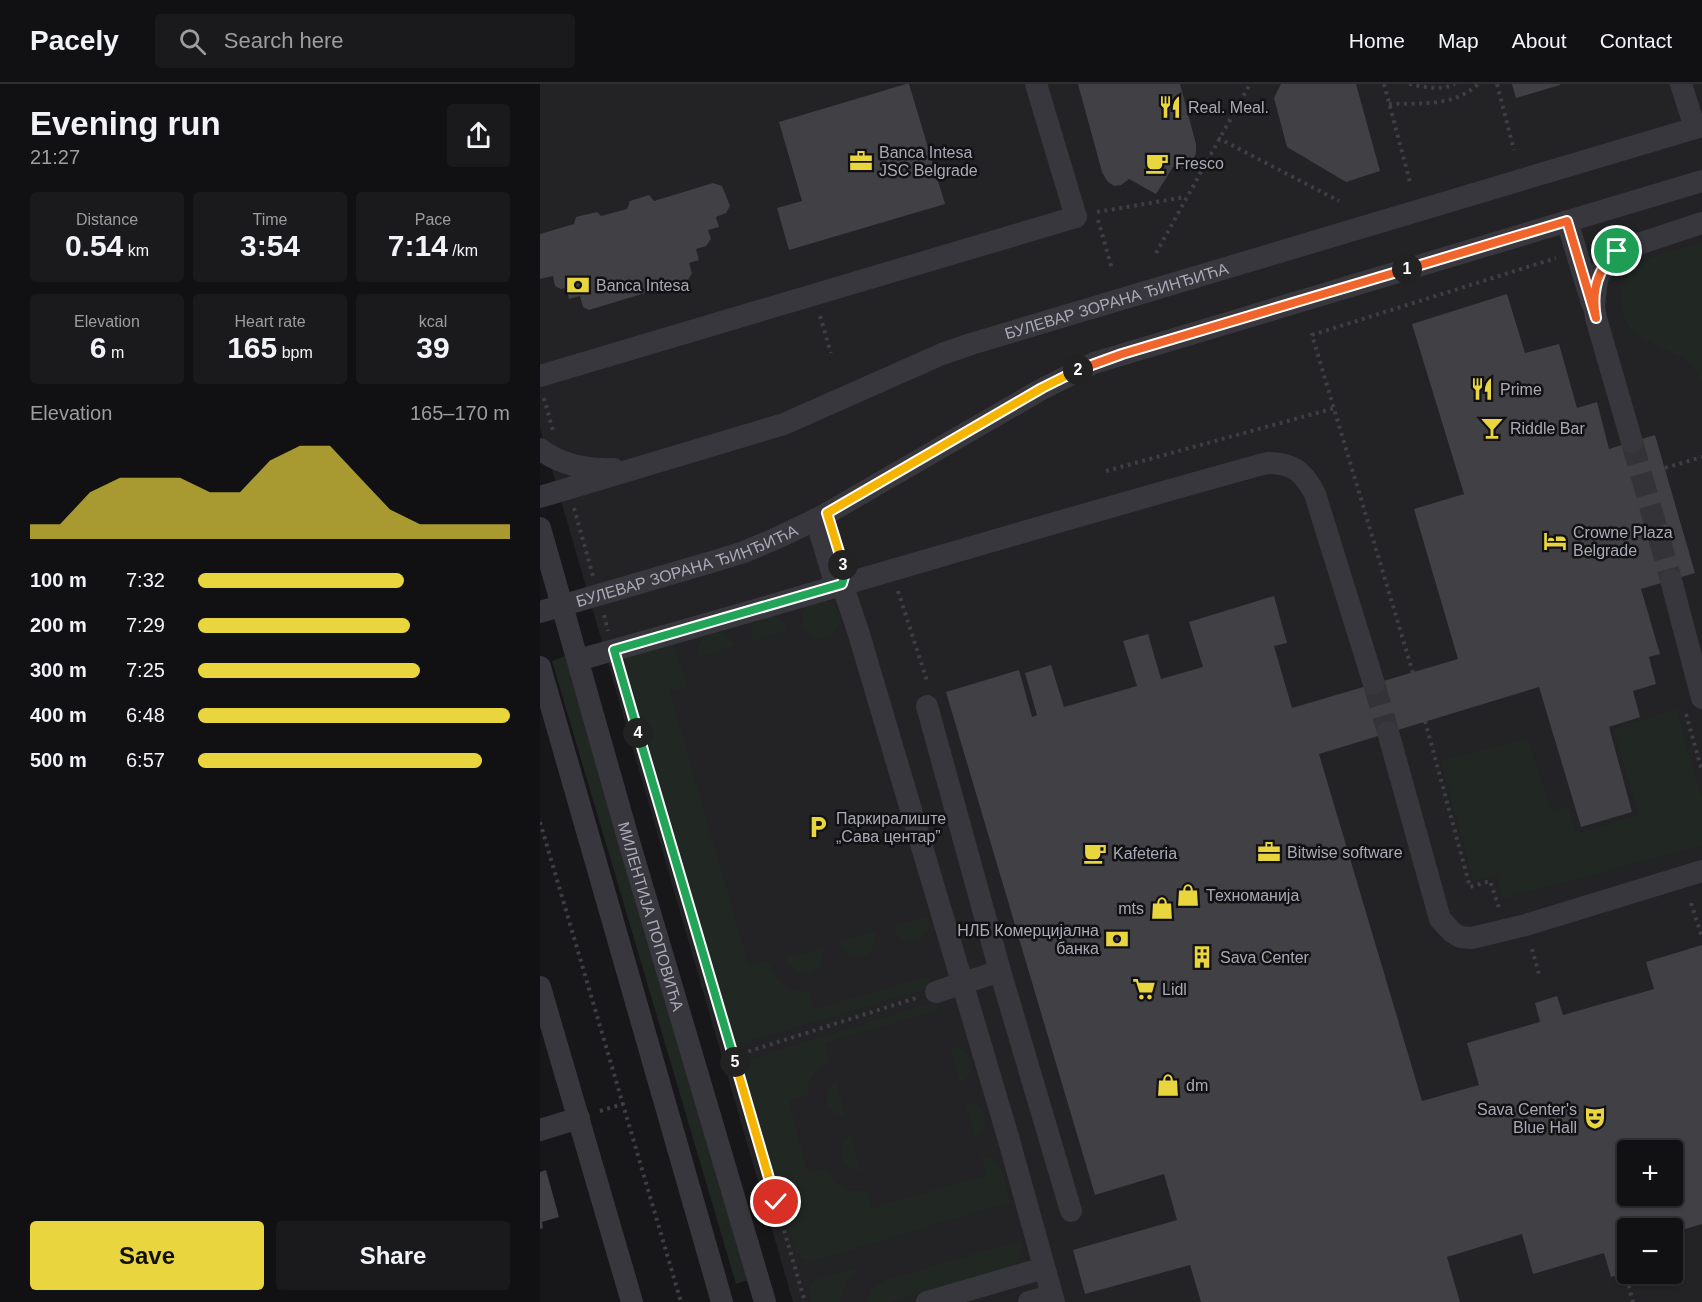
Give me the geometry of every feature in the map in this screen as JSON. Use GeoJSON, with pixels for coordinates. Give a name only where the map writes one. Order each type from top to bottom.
{"type":"FeatureCollection","features":[{"type":"Feature","properties":{"kind":"street"},"geometry":{"type":"LineString","coordinates":[[542,386],[814,295],[1076,217],[1036,84]]}},
{"type":"Feature","properties":{"kind":"street"},"geometry":{"type":"LineString","coordinates":[[1682,84],[1698,127]]}},
{"type":"Feature","properties":{"kind":"street","name":"БУЛЕВАР ЗОРАНА ЂИНЂИЋА"},"geometry":{"type":"LineString","coordinates":[[540,497],[784,424],[924,361],[971,344],[1698,127]]}},
{"type":"Feature","properties":{"kind":"street","name":"БУЛЕВАР ЗОРАНА ЂИНЂИЋА"},"geometry":{"type":"LineString","coordinates":[[540,612],[744,552],[822,516],[1042,388],[1094,363],[1702,181]]}},
{"type":"Feature","properties":{"kind":"street"},"geometry":{"type":"LineString","coordinates":[[1567,221],[1632,442]]}},
{"type":"Feature","properties":{"kind":"street"},"geometry":{"type":"LineString","coordinates":[[1596,318],[1594,306],[1597,279],[1605,264],[1617,251],[1702,223]]}},
{"type":"Feature","properties":{"kind":"street"},"geometry":{"type":"LineString","coordinates":[[540,449],[561,461],[584,468],[604,470],[648,466]]}},
{"type":"Feature","properties":{"kind":"street"},"geometry":{"type":"LineString","coordinates":[[578,660],[1126,502],[1267,463],[1282,463],[1299,470],[1315,494],[1374,684]]}},
{"type":"Feature","properties":{"kind":"street"},"geometry":{"type":"LineString","coordinates":[[822,516],[833,576],[842,584],[858,631],[1053,1299],[1029,1302]]}},
{"type":"Feature","properties":{"kind":"street","name":"МИЛЕНТИЈА ПОПОВИЋА"},"geometry":{"type":"LineString","coordinates":[[540,528],[765,1302]]}},
{"type":"Feature","properties":{"kind":"street"},"geometry":{"type":"LineString","coordinates":[[1671,580],[1702,698]]}},
{"type":"Feature","properties":{"kind":"street"},"geometry":{"type":"LineString","coordinates":[[540,667],[545,698],[722,1302]]}},
{"type":"Feature","properties":{"kind":"street"},"geometry":{"type":"LineString","coordinates":[[929,699],[1000,972],[1071,1211]]}},
{"type":"Feature","properties":{"kind":"street"},"geometry":{"type":"LineString","coordinates":[[1388,732],[1440,919],[1460,937],[1472,938],[1526,925],[1702,871]]}},
{"type":"Feature","properties":{"kind":"street"},"geometry":{"type":"LineString","coordinates":[[930,994],[1000,972]]}},
{"type":"Feature","properties":{"kind":"street"},"geometry":{"type":"LineString","coordinates":[[540,987],[632,1302]]}},
{"type":"Feature","properties":{"kind":"street"},"geometry":{"type":"LineString","coordinates":[[540,1130],[579,1118]]}},
{"type":"Feature","properties":{"kind":"street"},"geometry":{"type":"LineString","coordinates":[[927,1302],[1044,1268]]}},
{"type":"Feature","properties":{"kind":"path"},"geometry":{"type":"LineString","coordinates":[[1156,253],[1250,84]]}},
{"type":"Feature","properties":{"kind":"path"},"geometry":{"type":"LineString","coordinates":[[1384,84],[1410,182]]}},
{"type":"Feature","properties":{"kind":"path"},"geometry":{"type":"LineString","coordinates":[[1409,84],[1435,88],[1446,88],[1455,84]]}},
{"type":"Feature","properties":{"kind":"path"},"geometry":{"type":"LineString","coordinates":[[1389,104],[1437,103],[1466,94],[1478,84]]}},
{"type":"Feature","properties":{"kind":"path"},"geometry":{"type":"LineString","coordinates":[[1497,84],[1514,150]]}},
{"type":"Feature","properties":{"kind":"path"},"geometry":{"type":"LineString","coordinates":[[1218,138],[1339,201]]}},
{"type":"Feature","properties":{"kind":"path"},"geometry":{"type":"LineString","coordinates":[[1112,269],[1096,212],[1186,196]]}},
{"type":"Feature","properties":{"kind":"path"},"geometry":{"type":"LineString","coordinates":[[1413,673],[1312,335],[1559,257]]}},
{"type":"Feature","properties":{"kind":"path"},"geometry":{"type":"LineString","coordinates":[[814,295],[831,353]]}},
{"type":"Feature","properties":{"kind":"path"},"geometry":{"type":"LineString","coordinates":[[542,386],[561,461]]}},
{"type":"Feature","properties":{"kind":"path"},"geometry":{"type":"LineString","coordinates":[[1107,471],[1335,408]]}},
{"type":"Feature","properties":{"kind":"path"},"geometry":{"type":"LineString","coordinates":[[1665,468],[1702,457]]}},
{"type":"Feature","properties":{"kind":"path"},"geometry":{"type":"LineString","coordinates":[[569,489],[805,1302]]}},
{"type":"Feature","properties":{"kind":"path"},"geometry":{"type":"LineString","coordinates":[[891,570],[929,699]]}},
{"type":"Feature","properties":{"kind":"path"},"geometry":{"type":"LineString","coordinates":[[1425,721],[1470,887],[1490,881],[1499,908]]}},
{"type":"Feature","properties":{"kind":"path"},"geometry":{"type":"LineString","coordinates":[[540,822],[681,1302]]}},
{"type":"Feature","properties":{"kind":"path"},"geometry":{"type":"LineString","coordinates":[[1691,903],[1702,937]]}},
{"type":"Feature","properties":{"kind":"path"},"geometry":{"type":"LineString","coordinates":[[1532,949],[1539,974]]}},
{"type":"Feature","properties":{"kind":"path"},"geometry":{"type":"LineString","coordinates":[[734,1056],[930,994]]}},
{"type":"Feature","properties":{"kind":"path"},"geometry":{"type":"LineString","coordinates":[[1628,1284],[1633,1302]]}},
{"type":"Feature","properties":{"kind":"shaded area"},"geometry":{"type":"Polygon","coordinates":[[[540,84],[1702,84],[1702,1302],[793,1302],[540,428],[540,84]]]}},
{"type":"Feature","properties":{"kind":"shaded area"},"geometry":{"type":"Polygon","coordinates":[[[1702,243],[1702,382],[1692,366],[1685,360],[1644,339],[1629,327],[1621,301],[1622,287],[1628,275],[1637,266],[1662,254],[1702,243]]]}},
{"type":"Feature","properties":{"kind":"shaded area"},"geometry":{"type":"Polygon","coordinates":[[[821,600],[834,606],[840,619],[834,632],[821,638],[808,632],[802,619],[808,606],[821,600]]]}},
{"type":"Feature","properties":{"kind":"shaded area"},"geometry":{"type":"Polygon","coordinates":[[[773,615],[785,623],[788,630],[752,641],[751,630],[755,623],[773,615]]]}},
{"type":"Feature","properties":{"kind":"shaded area"},"geometry":{"type":"Polygon","coordinates":[[[719,632],[728,637],[735,646],[698,657],[698,646],[702,639],[719,632]]]}},
{"type":"Feature","properties":{"kind":"shaded area"},"geometry":{"type":"Polygon","coordinates":[[[673,644],[688,686],[670,692],[749,966],[767,961],[782,985],[792,990],[809,991],[814,1009],[929,976],[932,987],[736,1045],[623,656],[673,644]]]}},
{"type":"Feature","properties":{"kind":"shaded area"},"geometry":{"type":"Polygon","coordinates":[[[565,656],[748,1280],[736,1284],[552,661],[565,656]]]}},
{"type":"Feature","properties":{"kind":"shaded area"},"geometry":{"type":"Polygon","coordinates":[[[1676,709],[1702,798],[1702,845],[1503,899],[1496,875],[1473,881],[1441,760],[1528,738],[1552,812],[1568,807],[1577,833],[1639,815],[1613,729],[1676,709]]]}},
{"type":"Feature","properties":{"kind":"shaded area"},"geometry":{"type":"Polygon","coordinates":[[[929,916],[927,933],[916,941],[903,939],[892,926],[929,916]]]}},
{"type":"Feature","properties":{"kind":"shaded area"},"geometry":{"type":"Polygon","coordinates":[[[875,931],[873,948],[862,956],[849,955],[839,942],[875,931]]]}},
{"type":"Feature","properties":{"kind":"shaded area"},"geometry":{"type":"Polygon","coordinates":[[[822,948],[820,965],[810,973],[797,971],[786,958],[822,948]]]}},
{"type":"Feature","properties":{"kind":"shaded area"},"geometry":{"type":"Polygon","coordinates":[[[936,1001],[939,1010],[825,1043],[830,1062],[813,1074],[808,1095],[789,1100],[808,1173],[827,1169],[833,1180],[842,1188],[853,1191],[867,1190],[872,1208],[986,1175],[981,1156],[995,1161],[999,1166],[1010,1202],[814,1261],[802,1258],[794,1249],[741,1062],[936,1001]]]}},
{"type":"Feature","properties":{"kind":"shaded area"},"geometry":{"type":"Polygon","coordinates":[[[950,1047],[964,1051],[969,1058],[970,1073],[961,1084],[950,1047]]]}},
{"type":"Feature","properties":{"kind":"shaded area"},"geometry":{"type":"Polygon","coordinates":[[[836,1080],[846,1117],[834,1113],[826,1101],[827,1092],[836,1080]]]}},
{"type":"Feature","properties":{"kind":"shaded area"},"geometry":{"type":"Polygon","coordinates":[[[965,1102],[978,1104],[986,1115],[985,1128],[975,1138],[965,1102]]]}},
{"type":"Feature","properties":{"kind":"shaded area"},"geometry":{"type":"Polygon","coordinates":[[[851,1135],[861,1171],[849,1168],[841,1156],[842,1147],[851,1135]]]}},
{"type":"Feature","properties":{"kind":"shaded area"},"geometry":{"type":"Polygon","coordinates":[[[1022,1240],[1020,1257],[1009,1270],[890,1302],[866,1302],[871,1291],[882,1281],[1022,1240]]]}},
{"type":"Feature","properties":{"kind":"shaded area"},"geometry":{"type":"Polygon","coordinates":[[[859,1267],[847,1282],[839,1302],[811,1302],[808,1290],[815,1280],[859,1267]]]}},
{"type":"Feature","properties":{"kind":"building","name":"Banca Intesa JSC Belgrade"},"geometry":{"type":"Polygon","coordinates":[[[909,84],[945,204],[789,250],[777,208],[802,201],[779,122],[909,84]]]}},
{"type":"Feature","properties":{"kind":"building"},"geometry":{"type":"Polygon","coordinates":[[[1078,84],[1180,84],[1196,144],[1196,153],[1192,163],[1182,168],[1175,164],[1156,194],[1129,179],[1121,185],[1114,186],[1107,181],[1102,172],[1078,84]]]}},
{"type":"Feature","properties":{"kind":"building"},"geometry":{"type":"Polygon","coordinates":[[[1281,84],[1356,84],[1380,171],[1346,182],[1287,147],[1274,98],[1281,84]]]}},
{"type":"Feature","properties":{"kind":"building"},"geometry":{"type":"Polygon","coordinates":[[[1512,84],[1560,84],[1560,85],[1516,98],[1512,84]]]}},
{"type":"Feature","properties":{"kind":"building"},"geometry":{"type":"Polygon","coordinates":[[[713,183],[722,186],[730,206],[726,213],[716,217],[719,227],[708,230],[711,239],[706,246],[696,249],[699,260],[689,263],[692,273],[688,280],[589,310],[583,307],[580,296],[569,299],[566,288],[561,289],[555,286],[553,276],[540,279],[540,234],[574,224],[576,217],[597,212],[601,216],[627,209],[630,201],[649,195],[654,201],[713,183]]]}},
{"type":"Feature","properties":{"kind":"building"},"geometry":{"type":"Polygon","coordinates":[[[1507,294],[1525,353],[1559,344],[1577,408],[1597,402],[1609,449],[1655,435],[1695,573],[1641,589],[1660,654],[1649,657],[1656,684],[1633,691],[1640,717],[1609,727],[1632,812],[1581,827],[1539,687],[1319,754],[1422,1101],[1479,1085],[1467,1043],[1540,1022],[1535,1003],[1557,996],[1563,1015],[1654,989],[1646,962],[1702,945],[1702,1224],[1683,1230],[1683,1218],[1617,1218],[1617,1275],[1611,1277],[1604,1253],[1533,1274],[1522,1234],[1447,1257],[1460,1302],[1201,1302],[1190,1265],[1085,1294],[1073,1250],[1177,1220],[1164,1174],[1095,1195],[946,692],[1019,670],[1032,717],[1037,715],[1025,673],[1051,665],[1064,707],[1137,686],[1123,641],[1148,634],[1161,679],[1203,667],[1189,622],[1274,596],[1287,643],[1274,646],[1292,708],[1458,659],[1414,509],[1464,494],[1412,324],[1507,294]]]}},
{"type":"Feature","properties":{"kind":"building"},"geometry":{"type":"Polygon","coordinates":[[[546,1170],[559,1217],[542,1222],[543,1228],[540,1229],[540,1172],[546,1170]]]}},
{"type":"Feature","properties":{"kind":"tunnel"},"geometry":{"type":"LineString","coordinates":[[1632,442],[1671,580]]}},
{"type":"Feature","properties":{"kind":"tunnel"},"geometry":{"type":"LineString","coordinates":[[1374,684],[1388,732]]}},
{"type":"Feature","properties":{"kind":"place","name":"Real. Meal."},"geometry":{"type":"Point","coordinates":[1170,107]}},
{"type":"Feature","properties":{"kind":"place","name":"Banca Intesa JSC Belgrade"},"geometry":{"type":"Point","coordinates":[861,161]}},
{"type":"Feature","properties":{"kind":"place","name":"Fresco"},"geometry":{"type":"Point","coordinates":[1157,163]}},
{"type":"Feature","properties":{"kind":"place","name":"Banca Intesa"},"geometry":{"type":"Point","coordinates":[578,285]}},
{"type":"Feature","properties":{"kind":"place","name":"Prime"},"geometry":{"type":"Point","coordinates":[1482,389]}},
{"type":"Feature","properties":{"kind":"place","name":"Riddle Bar"},"geometry":{"type":"Point","coordinates":[1492,428]}},
{"type":"Feature","properties":{"kind":"place","name":"Crowne Plaza Belgrade"},"geometry":{"type":"Point","coordinates":[1555,541]}},
{"type":"Feature","properties":{"kind":"place","name":"Паркиралиште „Сава центар”"},"geometry":{"type":"Point","coordinates":[818,827]}},
{"type":"Feature","properties":{"kind":"place","name":"Bitwise software"},"geometry":{"type":"Point","coordinates":[1269,852]}},
{"type":"Feature","properties":{"kind":"place","name":"Kafeteria"},"geometry":{"type":"Point","coordinates":[1095,853]}},
{"type":"Feature","properties":{"kind":"place","name":"Техноманија"},"geometry":{"type":"Point","coordinates":[1188,895]}},
{"type":"Feature","properties":{"kind":"place","name":"mts"},"geometry":{"type":"Point","coordinates":[1162,908]}},
{"type":"Feature","properties":{"kind":"place","name":"НЛБ Комерцијална банка"},"geometry":{"type":"Point","coordinates":[1117,939]}},
{"type":"Feature","properties":{"kind":"place","name":"Sava Center"},"geometry":{"type":"Point","coordinates":[1202,957]}},
{"type":"Feature","properties":{"kind":"place","name":"Lidl"},"geometry":{"type":"Point","coordinates":[1144,989]}},
{"type":"Feature","properties":{"kind":"place","name":"dm"},"geometry":{"type":"Point","coordinates":[1168,1085]}},
{"type":"Feature","properties":{"kind":"place","name":"Sava Center's Blue Hall"},"geometry":{"type":"Point","coordinates":[1595,1118]}},
{"type":"Feature","properties":{"kind":"route"},"geometry":{"type":"LineString","coordinates":[[776,1202],[614,650],[842,584],[845,573],[827,513],[1042,388],[1094,363],[1567,221],[1596,318],[1594,306],[1597,279],[1605,264],[1617,251]]}}]}
